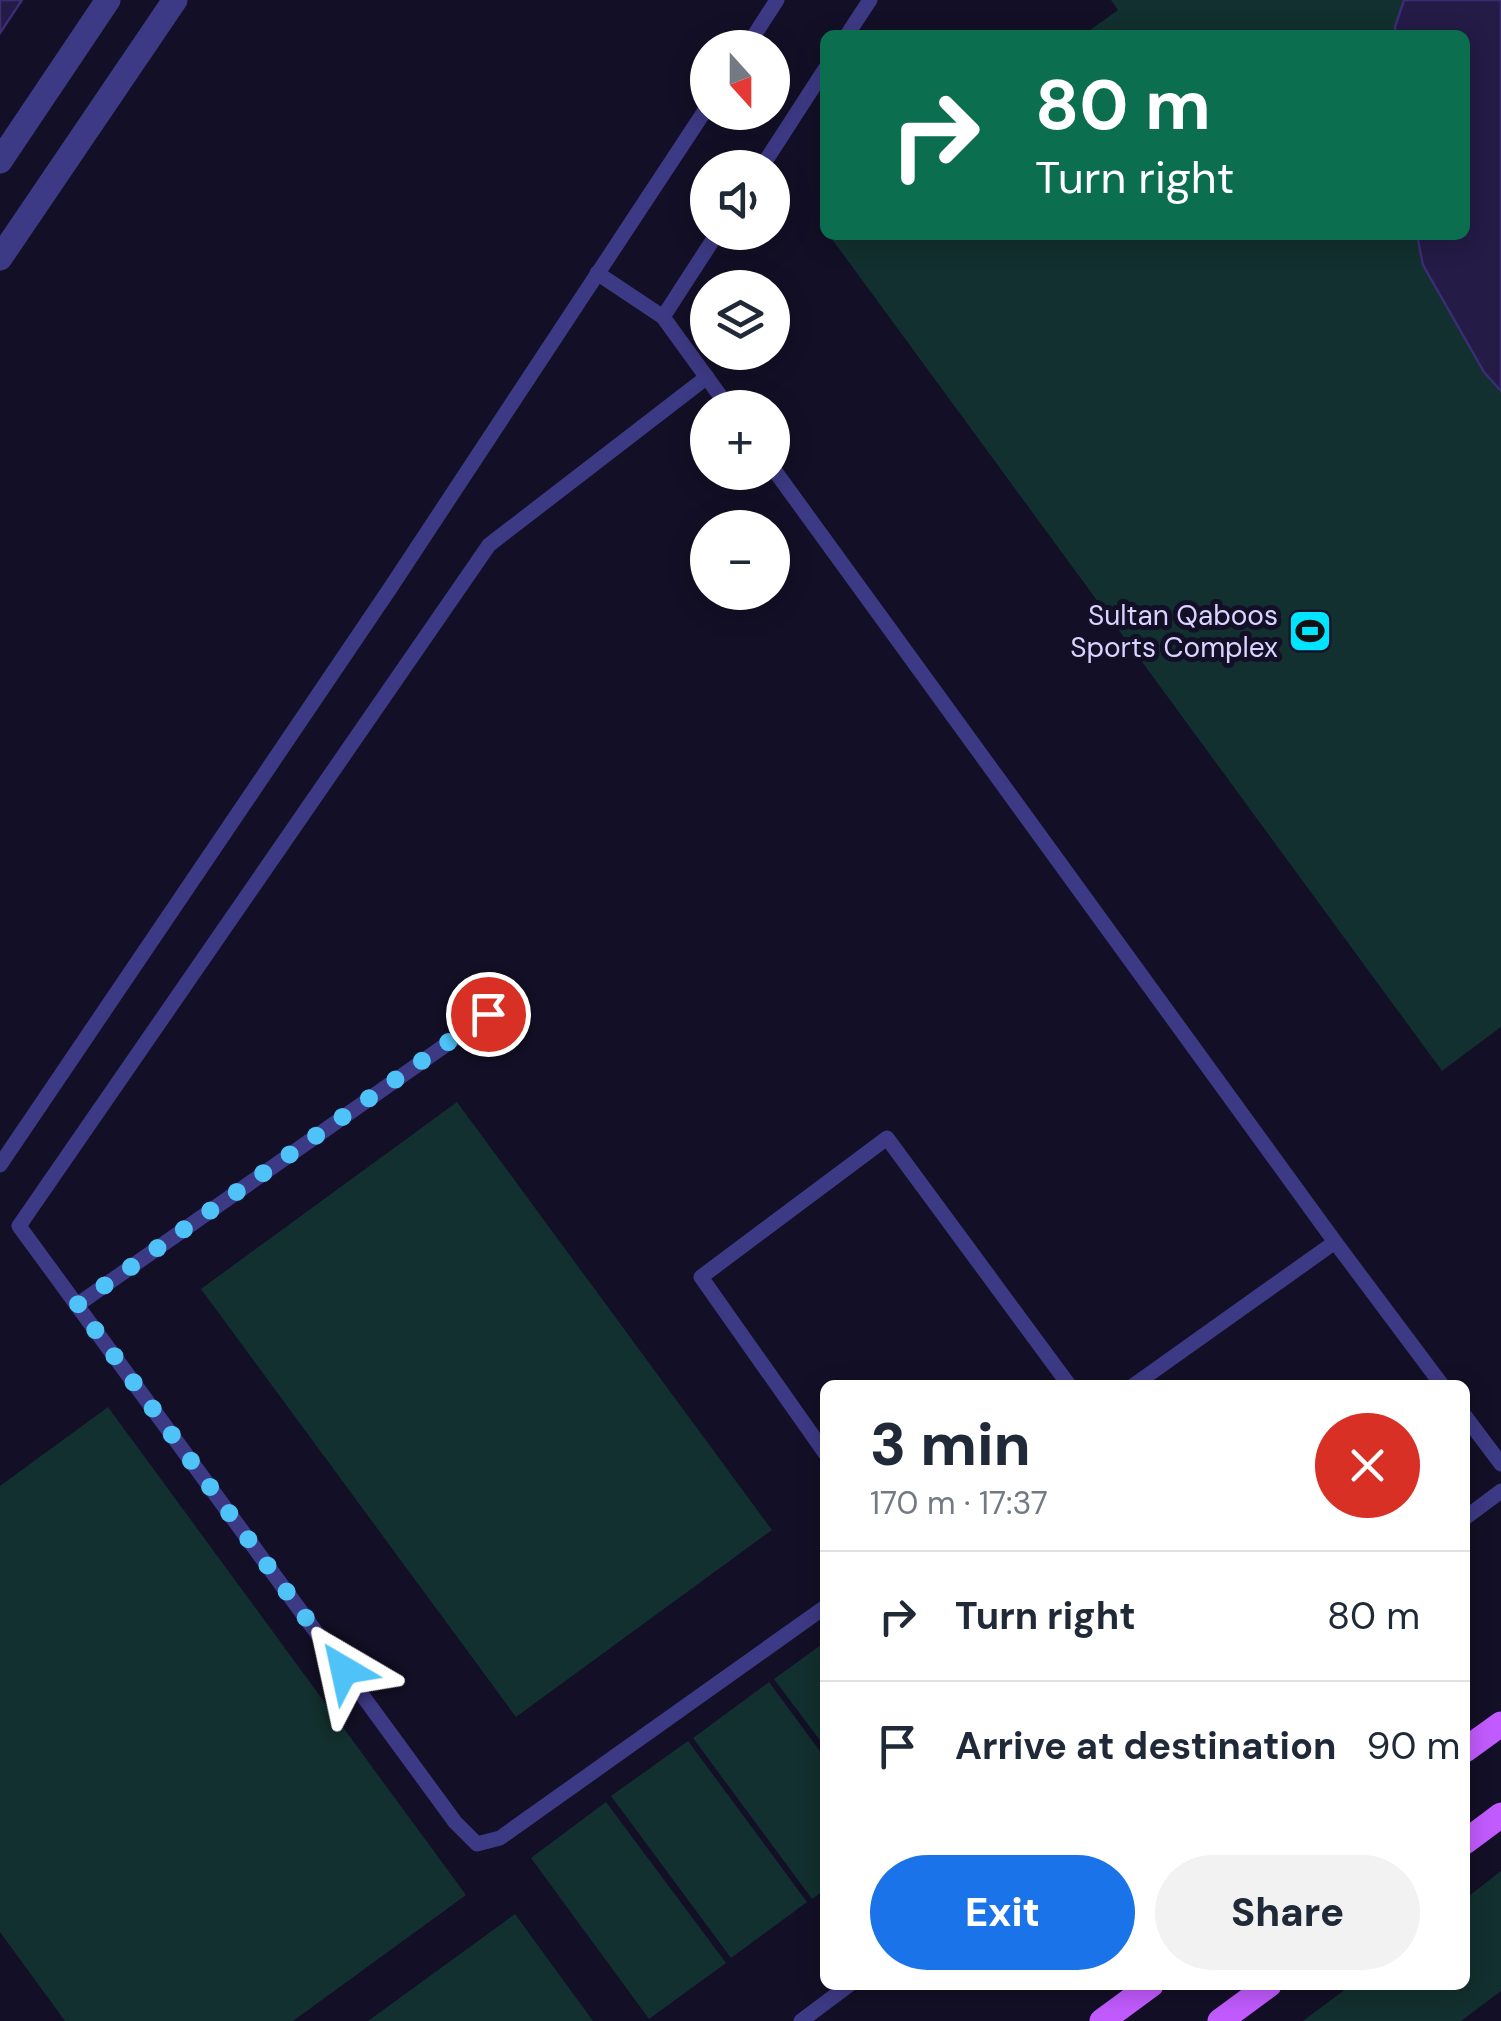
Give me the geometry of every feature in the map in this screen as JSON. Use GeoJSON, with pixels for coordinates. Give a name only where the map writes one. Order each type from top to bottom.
{"type":"FeatureCollection","features":[{"type":"Feature","properties":{"kind":"main road"},"geometry":{"type":"LineString","coordinates":[[1470,1746],[1501,1724]]}},
{"type":"Feature","properties":{"kind":"main road"},"geometry":{"type":"LineString","coordinates":[[1470,1838],[1501,1815]]}},
{"type":"Feature","properties":{"kind":"main road"},"geometry":{"type":"LineString","coordinates":[[1102,2021],[1144,1990]]}},
{"type":"Feature","properties":{"kind":"main road"},"geometry":{"type":"LineString","coordinates":[[1220,2021],[1262,1990]]}},
{"type":"Feature","properties":{"kind":"street"},"geometry":{"type":"LineString","coordinates":[[0,161],[108,0]]}},
{"type":"Feature","properties":{"kind":"street"},"geometry":{"type":"LineString","coordinates":[[0,258],[175,0]]}},
{"type":"Feature","properties":{"kind":"lane"},"geometry":{"type":"LineString","coordinates":[[758,30],[777,0]]}},
{"type":"Feature","properties":{"kind":"lane"},"geometry":{"type":"LineString","coordinates":[[850,30],[870,0]]}},
{"type":"Feature","properties":{"kind":"lane"},"geometry":{"type":"LineString","coordinates":[[773,150],[820,77]]}},
{"type":"Feature","properties":{"kind":"lane"},"geometry":{"type":"LineString","coordinates":[[0,1165],[392,587],[692,130]]}},
{"type":"Feature","properties":{"kind":"lane"},"geometry":{"type":"LineString","coordinates":[[664,317],[707,250]]}},
{"type":"Feature","properties":{"kind":"lane"},"geometry":{"type":"LineString","coordinates":[[598,273],[664,317],[717,390]]}},
{"type":"Feature","properties":{"kind":"lane"},"geometry":{"type":"LineString","coordinates":[[707,377],[490,545],[19,1226],[455,1822],[477,1844],[500,1838],[820,1611]]}},
{"type":"Feature","properties":{"kind":"lane"},"geometry":{"type":"LineString","coordinates":[[789,490],[1438,1380]]}},
{"type":"Feature","properties":{"kind":"lane"},"geometry":{"type":"LineString","coordinates":[[77,1305],[488,1014]]}},
{"type":"Feature","properties":{"kind":"lane"},"geometry":{"type":"LineString","coordinates":[[820,1445],[702,1277],[888,1138],[1064,1380]]}},
{"type":"Feature","properties":{"kind":"lane"},"geometry":{"type":"LineString","coordinates":[[1141,1380],[1335,1242]]}},
{"type":"Feature","properties":{"kind":"lane"},"geometry":{"type":"LineString","coordinates":[[1470,1423],[1501,1464]]}},
{"type":"Feature","properties":{"kind":"lane"},"geometry":{"type":"LineString","coordinates":[[1470,1514],[1501,1491]]}},
{"type":"Feature","properties":{"kind":"lane"},"geometry":{"type":"LineString","coordinates":[[801,2021],[842,1990]]}},
{"type":"Feature","properties":{"kind":"green space","name":"Sultan Qaboos Sports Complex"},"geometry":{"type":"Polygon","coordinates":[[[1111,0],[1501,0],[1501,1027],[1442,1071],[833,240],[1470,240],[1470,30],[1090,30],[1118,10],[1111,0]]]}},
{"type":"Feature","properties":{"kind":"green space"},"geometry":{"type":"Polygon","coordinates":[[[457,1102],[772,1530],[516,1717],[201,1289],[457,1102]]]}},
{"type":"Feature","properties":{"kind":"green space"},"geometry":{"type":"Polygon","coordinates":[[[108,1407],[466,1895],[293,2021],[65,2021],[0,1932],[0,1486],[108,1407]]]}},
{"type":"Feature","properties":{"kind":"green space"},"geometry":{"type":"Polygon","coordinates":[[[820,1646],[820,1740],[774,1679],[820,1646]]]}},
{"type":"Feature","properties":{"kind":"green space"},"geometry":{"type":"Polygon","coordinates":[[[769,1682],[820,1751],[820,1893],[812,1899],[693,1738],[769,1682]]]}},
{"type":"Feature","properties":{"kind":"green space"},"geometry":{"type":"Polygon","coordinates":[[[688,1741],[807,1902],[731,1958],[611,1796],[688,1741]]]}},
{"type":"Feature","properties":{"kind":"green space"},"geometry":{"type":"Polygon","coordinates":[[[606,1802],[726,1963],[649,2019],[531,1858],[606,1802]]]}},
{"type":"Feature","properties":{"kind":"green space"},"geometry":{"type":"Polygon","coordinates":[[[1501,1871],[1501,1991],[1461,2021],[1303,2021],[1344,1990],[1470,1990],[1470,1895],[1501,1871]]]}},
{"type":"Feature","properties":{"kind":"green space"},"geometry":{"type":"Polygon","coordinates":[[[515,1914],[593,2021],[368,2021],[515,1914]]]}},
{"type":"Feature","properties":{"kind":"building"},"geometry":{"type":"Polygon","coordinates":[[[0,0],[22,0],[0,33],[0,0]]]}},
{"type":"Feature","properties":{"kind":"building"},"geometry":{"type":"Polygon","coordinates":[[[1404,0],[1501,0],[1501,391],[1484,372],[1423,265],[1418,240],[1470,240],[1470,30],[1395,27],[1404,0]]]}},
{"type":"Feature","properties":{"kind":"place","name":"Sultan Qaboos Sports Complex"},"geometry":{"type":"Point","coordinates":[1310,631]}},
{"type":"Feature","properties":{"kind":"route"},"geometry":{"type":"LineString","coordinates":[[344,1670],[77,1305],[488,1014]]}}]}
